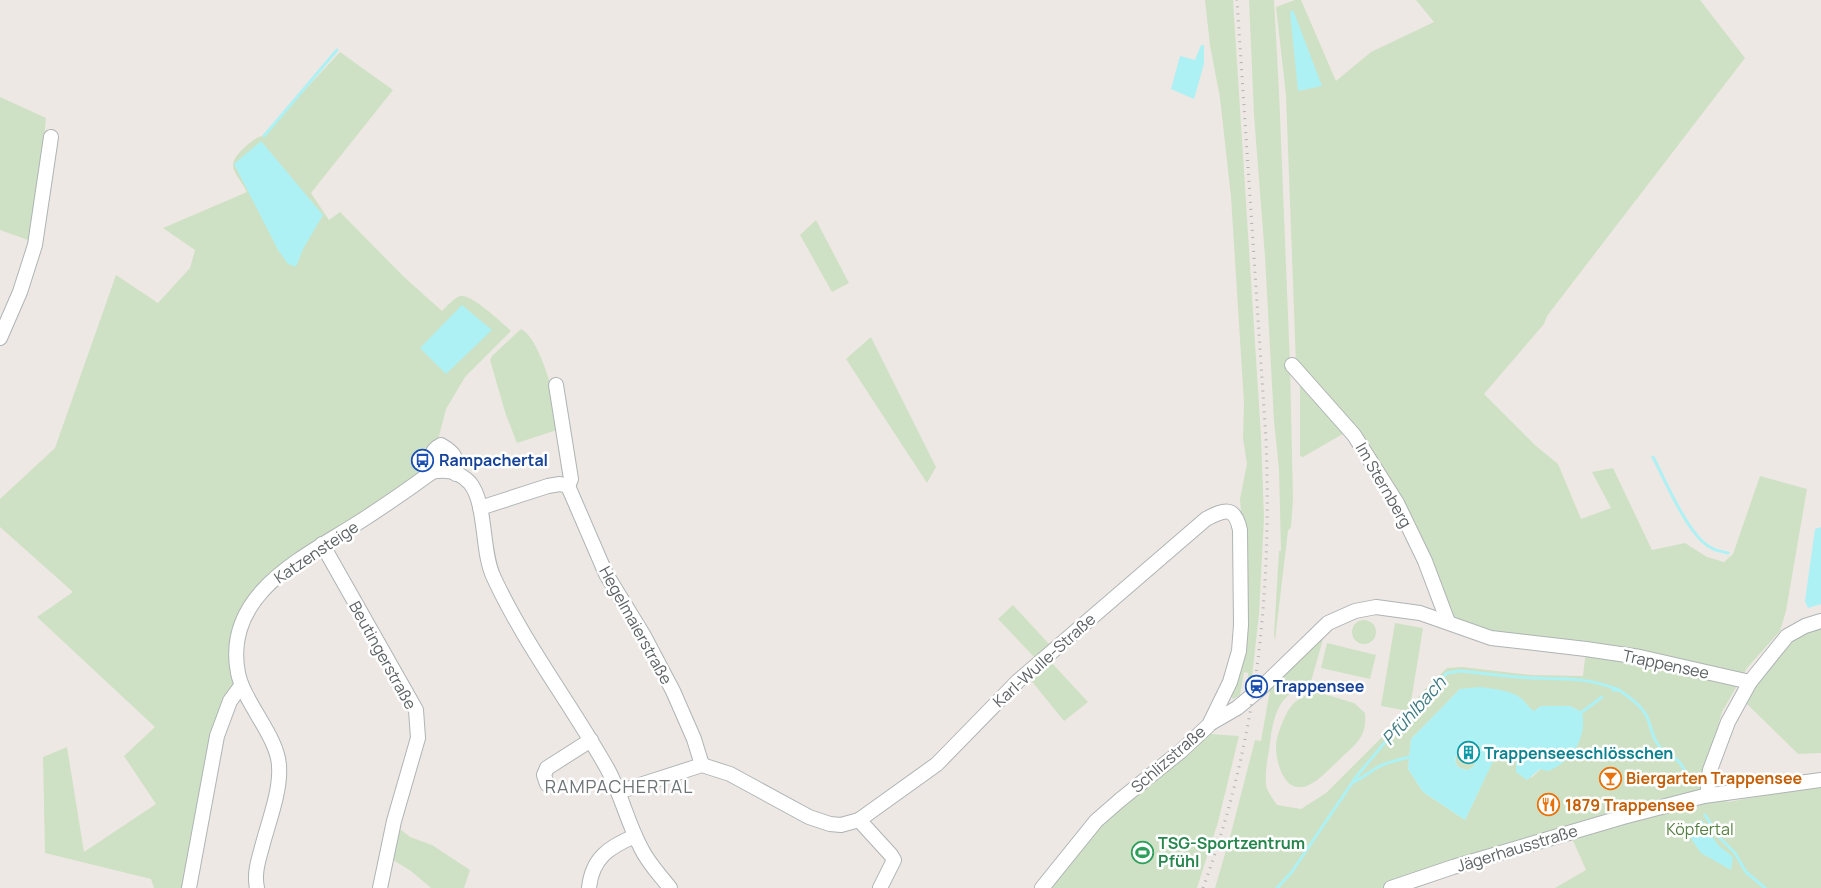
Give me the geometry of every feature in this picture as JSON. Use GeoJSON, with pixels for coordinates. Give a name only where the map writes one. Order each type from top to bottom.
{"type":"FeatureCollection","features":[{"type":"Feature","properties":{"kind":"street"},"geometry":{"type":"LineString","coordinates":[[0,338],[20,292],[35,245],[51,138]]}},
{"type":"Feature","properties":{"kind":"street","name":"Im Sternberg"},"geometry":{"type":"LineString","coordinates":[[1292,365],[1354,434],[1397,503],[1425,561],[1448,622]]}},
{"type":"Feature","properties":{"kind":"street","name":"Hegelmaierstraße"},"geometry":{"type":"LineString","coordinates":[[556,385],[571,480],[568,486],[606,574],[644,636],[673,691],[694,739],[702,765]]}},
{"type":"Feature","properties":{"kind":"street"},"geometry":{"type":"LineString","coordinates":[[456,474],[456,460],[450,449],[441,445],[437,446],[431,454],[432,472],[440,471],[461,475],[470,483],[480,508],[488,563],[493,578],[513,615],[608,769],[641,850],[670,888]]}},
{"type":"Feature","properties":{"kind":"street","name":"Katzensteige"},"geometry":{"type":"LineString","coordinates":[[241,686],[237,671],[237,646],[242,622],[247,610],[267,586],[296,561],[387,504],[432,472]]}},
{"type":"Feature","properties":{"kind":"street"},"geometry":{"type":"LineString","coordinates":[[480,508],[548,486],[560,484],[568,486]]}},
{"type":"Feature","properties":{"kind":"street","name":"Karl-Wulle-Straße"},"geometry":{"type":"LineString","coordinates":[[702,765],[730,774],[809,817],[830,824],[841,825],[859,820],[937,764],[1018,681],[1206,519],[1222,511],[1234,514]]}},
{"type":"Feature","properties":{"kind":"street","name":"Schlizstraße"},"geometry":{"type":"LineString","coordinates":[[1042,888],[1066,856],[1096,822],[1209,725],[1230,682],[1239,651],[1241,624],[1240,530],[1238,520],[1234,514]]}},
{"type":"Feature","properties":{"kind":"street","name":"Beutingerstraße"},"geometry":{"type":"LineString","coordinates":[[322,544],[416,710],[418,738],[394,821],[380,888]]}},
{"type":"Feature","properties":{"kind":"street","name":"Trappensee"},"geometry":{"type":"LineString","coordinates":[[1209,725],[1246,701],[1291,660],[1320,629],[1342,616],[1367,608],[1390,608],[1420,613],[1496,639],[1640,657],[1750,682]]}},
{"type":"Feature","properties":{"kind":"street"},"geometry":{"type":"LineString","coordinates":[[1708,795],[1710,770],[1735,707],[1750,682],[1787,636],[1805,626],[1821,622]]}},
{"type":"Feature","properties":{"kind":"street"},"geometry":{"type":"LineString","coordinates":[[189,888],[217,736],[228,706],[241,686],[274,747],[279,764],[278,784],[256,871],[257,888]]}},
{"type":"Feature","properties":{"kind":"street"},"geometry":{"type":"LineString","coordinates":[[546,784],[544,775],[547,768],[591,740]]}},
{"type":"Feature","properties":{"kind":"street"},"geometry":{"type":"LineString","coordinates":[[618,792],[702,765]]}},
{"type":"Feature","properties":{"kind":"street","name":"Jägerhausstraße"},"geometry":{"type":"LineString","coordinates":[[1391,888],[1454,867],[1623,817],[1708,795],[1821,780]]}},
{"type":"Feature","properties":{"kind":"street"},"geometry":{"type":"LineString","coordinates":[[859,820],[894,860],[880,888]]}},
{"type":"Feature","properties":{"kind":"street"},"geometry":{"type":"LineString","coordinates":[[589,888],[594,867],[606,851],[614,845],[635,836]]}},
{"type":"Feature","properties":{"kind":"green space"},"geometry":{"type":"Polygon","coordinates":[[[1205,0],[1233,0],[1261,436],[1264,518],[1259,614],[1251,685],[1249,688],[1248,673],[1244,672],[1240,695],[1233,699],[1231,696],[1241,668],[1242,526],[1240,499],[1247,464],[1243,438],[1244,403],[1231,197],[1220,98],[1210,45],[1205,0]]]}},
{"type":"Feature","properties":{"kind":"green space"},"geometry":{"type":"Polygon","coordinates":[[[1249,0],[1274,0],[1279,91],[1290,365],[1293,499],[1291,527],[1288,531],[1275,640],[1279,551],[1281,551],[1279,469],[1274,421],[1265,257],[1254,115],[1249,0]]]}},
{"type":"Feature","properties":{"kind":"green space","name":"Köpfertal"},"geometry":{"type":"Polygon","coordinates":[[[1295,0],[1301,0],[1336,81],[1371,52],[1434,22],[1416,0],[1700,0],[1745,58],[1547,316],[1544,324],[1484,394],[1536,446],[1558,464],[1581,519],[1611,508],[1592,472],[1613,468],[1652,550],[1685,543],[1707,557],[1724,562],[1733,554],[1760,476],[1807,489],[1786,611],[1780,631],[1747,668],[1722,712],[1700,787],[1728,802],[1821,785],[1821,888],[1555,888],[1586,870],[1568,829],[1382,888],[1215,888],[1255,740],[1261,741],[1270,690],[1307,654],[1325,632],[1310,685],[1290,694],[1283,701],[1278,709],[1272,728],[1266,785],[1277,805],[1301,809],[1326,793],[1408,711],[1381,706],[1395,623],[1423,628],[1410,708],[1423,691],[1447,668],[1462,667],[1531,675],[1583,676],[1586,649],[1441,623],[1417,548],[1348,431],[1303,457],[1300,456],[1300,380],[1296,364],[1286,95],[1276,7],[1295,0]],[[1460,689],[1411,739],[1408,769],[1423,792],[1465,820],[1498,750],[1516,756],[1531,778],[1541,769],[1582,712],[1570,706],[1541,706],[1534,712],[1523,700],[1460,689]]]}},
{"type":"Feature","properties":{"kind":"green space"},"geometry":{"type":"Polygon","coordinates":[[[340,52],[393,90],[311,193],[329,220],[340,212],[404,277],[442,311],[455,298],[465,296],[487,310],[511,331],[465,377],[446,409],[430,471],[248,605],[235,683],[224,703],[182,888],[154,888],[151,879],[45,853],[43,757],[67,747],[84,852],[156,804],[124,756],[155,727],[37,617],[73,592],[0,527],[0,499],[55,448],[116,275],[158,303],[190,268],[195,250],[163,228],[247,192],[236,174],[233,164],[234,160],[245,147],[262,136],[340,52]]]}},
{"type":"Feature","properties":{"kind":"green space"},"geometry":{"type":"Polygon","coordinates":[[[0,97],[46,118],[41,171],[28,240],[0,230],[0,97]]]}},
{"type":"Feature","properties":{"kind":"green space"},"geometry":{"type":"Polygon","coordinates":[[[816,220],[849,283],[832,292],[800,235],[816,220]]]}},
{"type":"Feature","properties":{"kind":"green space"},"geometry":{"type":"Polygon","coordinates":[[[521,329],[536,346],[547,372],[557,430],[517,443],[506,415],[490,360],[521,329]]]}},
{"type":"Feature","properties":{"kind":"green space"},"geometry":{"type":"Polygon","coordinates":[[[871,337],[936,467],[927,483],[846,359],[871,337]]]}},
{"type":"Feature","properties":{"kind":"green space"},"geometry":{"type":"Polygon","coordinates":[[[1013,605],[1049,644],[1035,658],[998,619],[1013,605]]]}},
{"type":"Feature","properties":{"kind":"green space"},"geometry":{"type":"Polygon","coordinates":[[[1364,620],[1372,624],[1376,632],[1372,640],[1364,644],[1356,640],[1352,632],[1356,624],[1364,620]]]}},
{"type":"Feature","properties":{"kind":"green space"},"geometry":{"type":"Polygon","coordinates":[[[1821,627],[1821,753],[1798,754],[1744,701],[1787,642],[1821,627]]]}},
{"type":"Feature","properties":{"kind":"green space"},"geometry":{"type":"Polygon","coordinates":[[[1327,643],[1376,655],[1370,679],[1321,668],[1327,643]]]}},
{"type":"Feature","properties":{"kind":"green space"},"geometry":{"type":"Polygon","coordinates":[[[1050,661],[1088,702],[1064,721],[1030,679],[1050,661]]]}},
{"type":"Feature","properties":{"kind":"green space"},"geometry":{"type":"Polygon","coordinates":[[[1317,692],[1354,703],[1365,713],[1363,734],[1322,776],[1309,785],[1294,786],[1288,782],[1280,769],[1276,753],[1278,736],[1290,707],[1302,698],[1317,692]]]}},
{"type":"Feature","properties":{"kind":"green space","name":"TSG-Sportzentrum Pfühl"},"geometry":{"type":"Polygon","coordinates":[[[1210,734],[1239,736],[1218,822],[1197,888],[1052,888],[1083,846],[1113,814],[1210,734]]]}},
{"type":"Feature","properties":{"kind":"green space"},"geometry":{"type":"Polygon","coordinates":[[[1465,740],[1480,746],[1480,752],[1475,759],[1474,766],[1468,770],[1462,769],[1456,762],[1457,753],[1465,740]]]}},
{"type":"Feature","properties":{"kind":"green space"},"geometry":{"type":"Polygon","coordinates":[[[400,829],[410,837],[432,845],[470,870],[464,888],[431,888],[411,871],[393,860],[400,829]]]}},
{"type":"Feature","properties":{"kind":"water"},"geometry":{"type":"Polygon","coordinates":[[[1293,10],[1322,86],[1298,91],[1290,12],[1293,10]]]}},
{"type":"Feature","properties":{"kind":"water"},"geometry":{"type":"Polygon","coordinates":[[[1201,45],[1204,45],[1204,64],[1194,99],[1171,89],[1180,56],[1195,60],[1201,45]]]}},
{"type":"Feature","properties":{"kind":"water"},"geometry":{"type":"Polygon","coordinates":[[[261,141],[323,215],[303,249],[296,267],[288,264],[278,250],[234,164],[261,141]]]}},
{"type":"Feature","properties":{"kind":"water"},"geometry":{"type":"Polygon","coordinates":[[[462,305],[492,330],[446,374],[420,348],[462,305]]]}},
{"type":"Feature","properties":{"kind":"water"},"geometry":{"type":"Polygon","coordinates":[[[1821,527],[1821,604],[1808,608],[1805,601],[1815,529],[1821,527]]]}},
{"type":"Feature","properties":{"kind":"water"},"geometry":{"type":"Polygon","coordinates":[[[1480,687],[1508,692],[1519,697],[1534,711],[1541,706],[1570,706],[1582,712],[1583,721],[1580,740],[1570,756],[1556,767],[1547,771],[1540,769],[1527,780],[1516,772],[1516,756],[1498,751],[1465,820],[1423,792],[1408,769],[1411,739],[1460,689],[1480,687]],[[1465,740],[1457,753],[1456,762],[1458,766],[1468,770],[1474,766],[1480,746],[1465,740]]]}},
{"type":"Feature","properties":{"kind":"water"},"geometry":{"type":"Polygon","coordinates":[[[1702,820],[1718,845],[1733,857],[1731,870],[1701,853],[1683,827],[1702,820]]]}},
{"type":"Feature","properties":{"kind":"waterway"},"geometry":{"type":"LineString","coordinates":[[264,136],[337,50]]}},
{"type":"Feature","properties":{"kind":"waterway"},"geometry":{"type":"LineString","coordinates":[[1653,457],[1682,514],[1696,534],[1708,546],[1728,553]]}},
{"type":"Feature","properties":{"kind":"waterway","name":"Pfühlbach"},"geometry":{"type":"LineString","coordinates":[[1277,888],[1291,873],[1356,777],[1422,698],[1447,673],[1460,671],[1578,680],[1597,683],[1619,690]]}},
{"type":"Feature","properties":{"kind":"waterway"},"geometry":{"type":"LineString","coordinates":[[1613,690],[1619,690],[1635,702],[1647,717],[1654,738],[1659,745],[1678,760],[1686,773]]}},
{"type":"Feature","properties":{"kind":"waterway"},"geometry":{"type":"LineString","coordinates":[[1582,712],[1602,697]]}},
{"type":"Feature","properties":{"kind":"waterway"},"geometry":{"type":"LineString","coordinates":[[1353,782],[1382,765],[1409,757]]}},
{"type":"Feature","properties":{"kind":"waterway"},"geometry":{"type":"LineString","coordinates":[[1705,815],[1719,837],[1735,853],[1746,872],[1765,888]]}},
{"type":"Feature","properties":{"kind":"railway"},"geometry":{"type":"LineString","coordinates":[[1203,888],[1236,778],[1248,722],[1257,667],[1263,611],[1266,554],[1266,439],[1237,0]]}},
{"type":"Feature","properties":{"kind":"place","name":"Rampachertal"},"geometry":{"type":"Point","coordinates":[423,460]}},
{"type":"Feature","properties":{"kind":"place","name":"Trappensee"},"geometry":{"type":"Point","coordinates":[1257,686]}},
{"type":"Feature","properties":{"kind":"place","name":"Trappenseeschlösschen"},"geometry":{"type":"Point","coordinates":[1468,753]}},
{"type":"Feature","properties":{"kind":"place","name":"Biergarten Trappensee"},"geometry":{"type":"Point","coordinates":[1610,778]}},
{"type":"Feature","properties":{"kind":"place","name":"1879 Trappensee"},"geometry":{"type":"Point","coordinates":[1549,805]}},
{"type":"Feature","properties":{"kind":"place","name":"TSG-Sportzentrum Pfühl"},"geometry":{"type":"Point","coordinates":[1142,852]}},
{"type":"Feature","properties":{"kind":"district","name":"RAMPACHERTAL"},"geometry":{"type":"Point","coordinates":[619,787]}}]}
